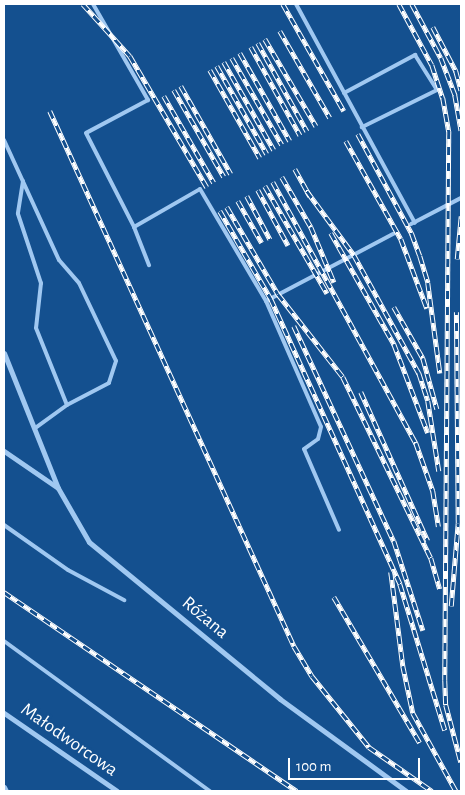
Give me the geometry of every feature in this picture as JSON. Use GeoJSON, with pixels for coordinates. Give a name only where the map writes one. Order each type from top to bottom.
{"type":"FeatureCollection","features":[{"type":"Feature","properties":{"kind":"street"},"geometry":{"type":"LineString","coordinates":[[4,353],[58,488]]}},
{"type":"Feature","properties":{"kind":"street","name":"Różana"},"geometry":{"type":"LineString","coordinates":[[4,451],[58,488],[89,542],[280,699],[406,791]]}},
{"type":"Feature","properties":{"kind":"street","name":"Małodworcowa"},"geometry":{"type":"LineString","coordinates":[[4,713],[117,791]]}},
{"type":"Feature","properties":{"kind":"street"},"geometry":{"type":"LineString","coordinates":[[4,787],[6,791]]}},
{"type":"Feature","properties":{"kind":"lane"},"geometry":{"type":"LineString","coordinates":[[93,4],[148,100],[86,133],[134,227],[149,266]]}},
{"type":"Feature","properties":{"kind":"lane"},"geometry":{"type":"LineString","coordinates":[[296,4],[413,224],[461,198]]}},
{"type":"Feature","properties":{"kind":"lane"},"geometry":{"type":"LineString","coordinates":[[344,93],[416,55],[437,90],[362,127]]}},
{"type":"Feature","properties":{"kind":"lane"},"geometry":{"type":"LineString","coordinates":[[4,140],[58,260],[79,283],[116,361],[109,383],[67,404],[35,428]]}},
{"type":"Feature","properties":{"kind":"lane"},"geometry":{"type":"LineString","coordinates":[[22,181],[18,214],[41,283],[36,328],[67,404]]}},
{"type":"Feature","properties":{"kind":"lane"},"geometry":{"type":"LineString","coordinates":[[134,227],[200,189],[266,301],[321,427],[318,439],[304,449],[339,530]]}},
{"type":"Feature","properties":{"kind":"lane"},"geometry":{"type":"LineString","coordinates":[[266,301],[393,234]]}},
{"type":"Feature","properties":{"kind":"lane"},"geometry":{"type":"LineString","coordinates":[[4,525],[68,570],[124,600]]}},
{"type":"Feature","properties":{"kind":"lane"},"geometry":{"type":"LineString","coordinates":[[4,641],[210,791]]}},
{"type":"Feature","properties":{"kind":"railway"},"geometry":{"type":"LineString","coordinates":[[83,4],[130,56],[207,187]]}},
{"type":"Feature","properties":{"kind":"railway"},"geometry":{"type":"LineString","coordinates":[[283,4],[344,111]]}},
{"type":"Feature","properties":{"kind":"railway"},"geometry":{"type":"LineString","coordinates":[[399,4],[432,65],[443,98],[449,131],[445,680],[446,705],[461,762]]}},
{"type":"Feature","properties":{"kind":"railway"},"geometry":{"type":"LineString","coordinates":[[412,4],[441,58],[455,95],[461,130]]}},
{"type":"Feature","properties":{"kind":"railway"},"geometry":{"type":"LineString","coordinates":[[433,27],[456,71],[461,90]]}},
{"type":"Feature","properties":{"kind":"railway"},"geometry":{"type":"LineString","coordinates":[[280,31],[330,118]]}},
{"type":"Feature","properties":{"kind":"railway"},"geometry":{"type":"LineString","coordinates":[[265,39],[316,126]]}},
{"type":"Feature","properties":{"kind":"railway"},"geometry":{"type":"LineString","coordinates":[[258,43],[307,131]]}},
{"type":"Feature","properties":{"kind":"railway"},"geometry":{"type":"LineString","coordinates":[[251,47],[300,135]]}},
{"type":"Feature","properties":{"kind":"railway"},"geometry":{"type":"LineString","coordinates":[[240,53],[290,141]]}},
{"type":"Feature","properties":{"kind":"railway"},"geometry":{"type":"LineString","coordinates":[[232,58],[282,145]]}},
{"type":"Feature","properties":{"kind":"railway"},"geometry":{"type":"LineString","coordinates":[[224,62],[274,150]]}},
{"type":"Feature","properties":{"kind":"railway"},"geometry":{"type":"LineString","coordinates":[[217,66],[267,154]]}},
{"type":"Feature","properties":{"kind":"railway"},"geometry":{"type":"LineString","coordinates":[[210,70],[260,158]]}},
{"type":"Feature","properties":{"kind":"railway"},"geometry":{"type":"LineString","coordinates":[[181,86],[231,174]]}},
{"type":"Feature","properties":{"kind":"railway"},"geometry":{"type":"LineString","coordinates":[[174,90],[224,177]]}},
{"type":"Feature","properties":{"kind":"railway"},"geometry":{"type":"LineString","coordinates":[[164,96],[214,183]]}},
{"type":"Feature","properties":{"kind":"railway"},"geometry":{"type":"LineString","coordinates":[[50,111],[294,646],[312,676],[369,747],[432,791]]}},
{"type":"Feature","properties":{"kind":"railway"},"geometry":{"type":"LineString","coordinates":[[358,134],[412,234],[420,256],[428,283],[440,373]]}},
{"type":"Feature","properties":{"kind":"railway"},"geometry":{"type":"LineString","coordinates":[[346,141],[401,239],[427,308]]}},
{"type":"Feature","properties":{"kind":"railway"},"geometry":{"type":"LineString","coordinates":[[295,169],[310,196]]}},
{"type":"Feature","properties":{"kind":"railway"},"geometry":{"type":"LineString","coordinates":[[282,177],[311,227],[334,282]]}},
{"type":"Feature","properties":{"kind":"railway"},"geometry":{"type":"LineString","coordinates":[[273,182],[416,443],[433,491],[439,527]]}},
{"type":"Feature","properties":{"kind":"railway"},"geometry":{"type":"LineString","coordinates":[[265,186],[327,293]]}},
{"type":"Feature","properties":{"kind":"railway"},"geometry":{"type":"LineString","coordinates":[[258,190],[288,245]]}},
{"type":"Feature","properties":{"kind":"railway"},"geometry":{"type":"LineString","coordinates":[[307,191],[354,255],[419,373],[428,401],[439,471]]}},
{"type":"Feature","properties":{"kind":"railway"},"geometry":{"type":"LineString","coordinates":[[247,196],[270,239]]}},
{"type":"Feature","properties":{"kind":"railway"},"geometry":{"type":"LineString","coordinates":[[238,201],[262,243]]}},
{"type":"Feature","properties":{"kind":"railway"},"geometry":{"type":"LineString","coordinates":[[227,207],[278,294],[343,377],[431,558],[440,589]]}},
{"type":"Feature","properties":{"kind":"railway"},"geometry":{"type":"LineString","coordinates":[[220,211],[271,299],[400,584],[445,730]]}},
{"type":"Feature","properties":{"kind":"railway"},"geometry":{"type":"LineString","coordinates":[[457,259],[461,216]]}},
{"type":"Feature","properties":{"kind":"railway"},"geometry":{"type":"LineString","coordinates":[[331,233],[394,344],[428,433]]}},
{"type":"Feature","properties":{"kind":"railway"},"geometry":{"type":"LineString","coordinates":[[394,307],[423,358],[437,409]]}},
{"type":"Feature","properties":{"kind":"railway"},"geometry":{"type":"LineString","coordinates":[[451,606],[458,523],[456,312]]}},
{"type":"Feature","properties":{"kind":"railway"},"geometry":{"type":"LineString","coordinates":[[294,326],[394,541],[423,630]]}},
{"type":"Feature","properties":{"kind":"railway"},"geometry":{"type":"LineString","coordinates":[[361,392],[428,541]]}},
{"type":"Feature","properties":{"kind":"railway"},"geometry":{"type":"LineString","coordinates":[[391,572],[403,666],[413,713],[456,791]]}},
{"type":"Feature","properties":{"kind":"railway"},"geometry":{"type":"LineString","coordinates":[[4,592],[297,791]]}},
{"type":"Feature","properties":{"kind":"railway"},"geometry":{"type":"LineString","coordinates":[[334,597],[420,743]]}}]}
